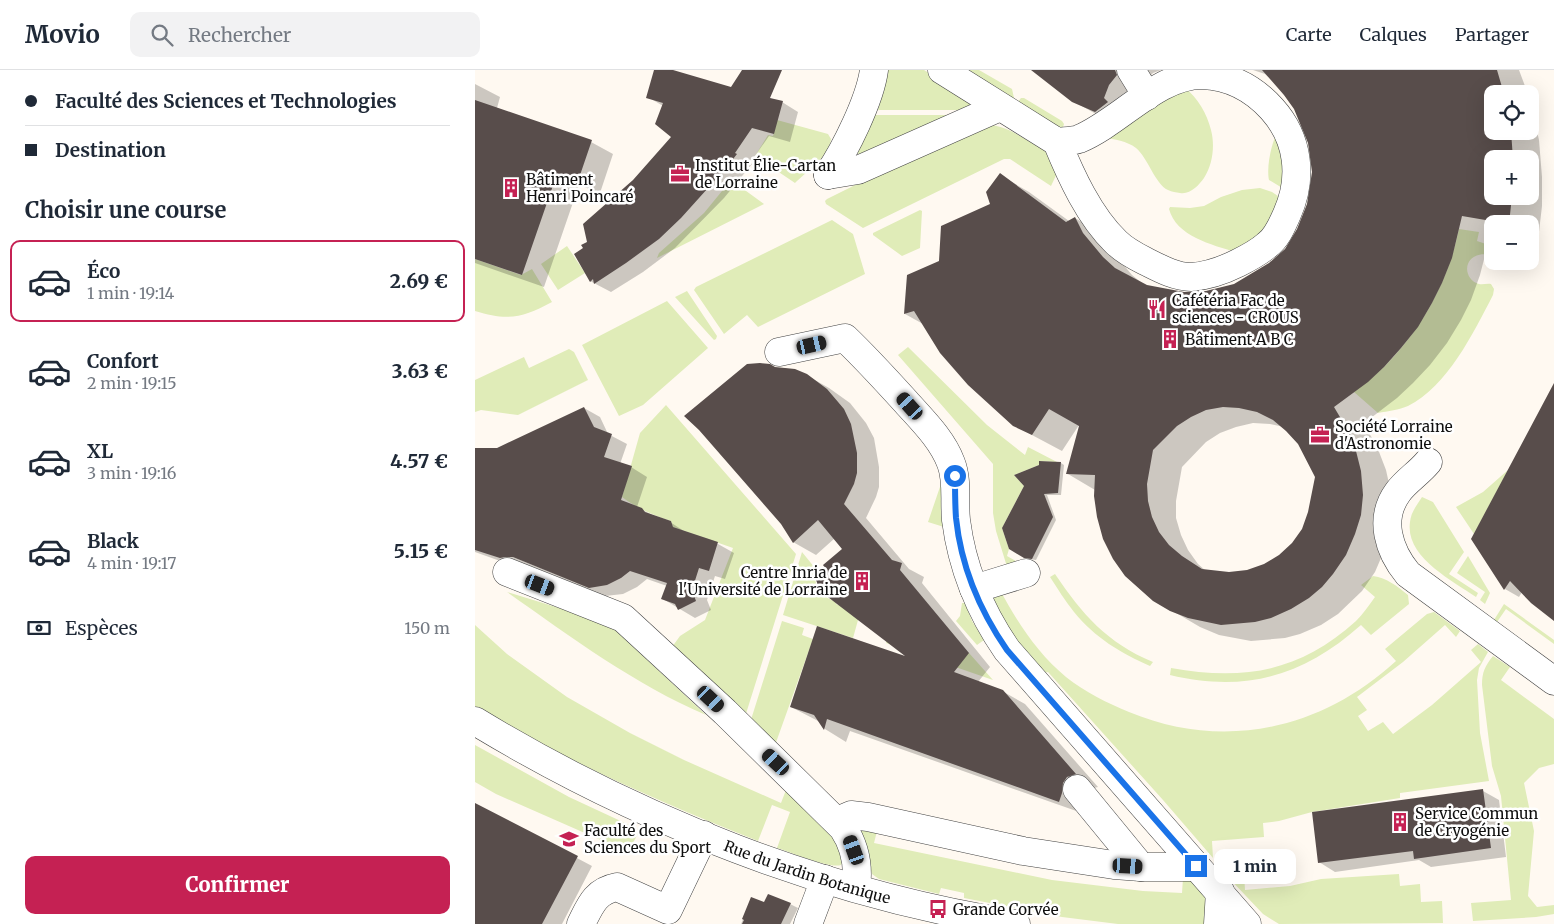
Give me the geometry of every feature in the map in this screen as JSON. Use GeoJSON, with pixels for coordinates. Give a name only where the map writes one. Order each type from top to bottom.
{"type":"FeatureCollection","features":[{"type":"Feature","properties":{"kind":"street"},"geometry":{"type":"LineString","coordinates":[[874,70],[859,114],[839,160],[828,175],[858,170],[1000,107]]}},
{"type":"Feature","properties":{"kind":"street"},"geometry":{"type":"LineString","coordinates":[[942,70],[1057,142],[1083,196],[1117,243],[1156,267],[1175,274],[1191,277],[1225,270],[1268,245],[1281,228],[1294,199],[1297,180],[1296,159],[1292,141],[1276,113],[1254,92],[1234,82],[1215,76],[1184,77],[1147,96],[1078,140],[1057,142]]}},
{"type":"Feature","properties":{"kind":"street"},"geometry":{"type":"LineString","coordinates":[[1131,70],[1147,96]]}},
{"type":"Feature","properties":{"kind":"street"},"geometry":{"type":"LineString","coordinates":[[779,352],[845,338],[933,432],[951,462],[955,476],[956,518],[960,544],[974,589],[993,630],[1007,650],[1247,924]]}},
{"type":"Feature","properties":{"kind":"street"},"geometry":{"type":"LineString","coordinates":[[1428,462],[1399,491],[1393,499],[1389,511],[1387,522],[1389,543],[1397,561],[1408,574],[1554,681]]}},
{"type":"Feature","properties":{"kind":"street"},"geometry":{"type":"LineString","coordinates":[[507,572],[623,618],[837,821],[850,838],[854,850],[858,877],[840,883],[808,924]]}},
{"type":"Feature","properties":{"kind":"street"},"geometry":{"type":"LineString","coordinates":[[974,589],[1026,573]]}},
{"type":"Feature","properties":{"kind":"street","name":"Rue du Jardin Botanique"},"geometry":{"type":"LineString","coordinates":[[475,721],[547,763],[608,793],[705,836],[773,862],[840,883],[938,909],[1017,924]]}},
{"type":"Feature","properties":{"kind":"street"},"geometry":{"type":"LineString","coordinates":[[1077,789],[1141,867]]}},
{"type":"Feature","properties":{"kind":"street"},"geometry":{"type":"LineString","coordinates":[[837,821],[851,815],[868,817],[1023,851],[1114,866],[1196,866]]}},
{"type":"Feature","properties":{"kind":"street"},"geometry":{"type":"LineString","coordinates":[[581,924],[593,900],[602,892],[610,889],[617,888],[668,910],[705,836]]}},
{"type":"Feature","properties":{"kind":"street"},"geometry":{"type":"LineString","coordinates":[[825,924],[840,883]]}},
{"type":"Feature","properties":{"kind":"street"},"geometry":{"type":"LineString","coordinates":[[1218,924],[1220,891]]}},
{"type":"Feature","properties":{"kind":"green space"},"geometry":{"type":"Polygon","coordinates":[[[888,70],[924,70],[974,102],[970,110],[878,110],[888,70]]]}},
{"type":"Feature","properties":{"kind":"green space"},"geometry":{"type":"Polygon","coordinates":[[[966,70],[979,70],[1012,89],[1014,98],[1011,100],[966,70]]]}},
{"type":"Feature","properties":{"kind":"green space"},"geometry":{"type":"Polygon","coordinates":[[[1185,88],[1198,101],[1207,118],[1211,130],[1213,148],[1211,161],[1204,178],[1194,189],[1184,193],[1171,191],[1163,187],[1136,148],[1125,142],[1104,138],[1104,131],[1185,88]]]}},
{"type":"Feature","properties":{"kind":"green space"},"geometry":{"type":"Polygon","coordinates":[[[1021,98],[1062,121],[1064,124],[1062,130],[1017,103],[1021,98]]]}},
{"type":"Feature","properties":{"kind":"green space"},"geometry":{"type":"Polygon","coordinates":[[[875,115],[960,115],[859,155],[857,152],[875,115]]]}},
{"type":"Feature","properties":{"kind":"green space"},"geometry":{"type":"Polygon","coordinates":[[[777,120],[828,134],[831,139],[822,158],[795,183],[755,156],[768,135],[773,136],[777,120]]]}},
{"type":"Feature","properties":{"kind":"green space"},"geometry":{"type":"Polygon","coordinates":[[[980,123],[1009,130],[1035,145],[1038,140],[1060,167],[1051,186],[1010,159],[1004,159],[863,228],[826,204],[825,201],[827,199],[980,123]]]}},
{"type":"Feature","properties":{"kind":"green space"},"geometry":{"type":"Polygon","coordinates":[[[1281,126],[1284,189],[1269,180],[1268,174],[1272,145],[1281,126]]]}},
{"type":"Feature","properties":{"kind":"green space"},"geometry":{"type":"Polygon","coordinates":[[[731,180],[764,204],[657,258],[659,253],[704,213],[731,180]]]}},
{"type":"Feature","properties":{"kind":"green space"},"geometry":{"type":"Polygon","coordinates":[[[1260,188],[1272,192],[1281,198],[1279,224],[1236,252],[1216,246],[1187,233],[1173,218],[1169,209],[1170,207],[1190,208],[1204,206],[1221,197],[1242,190],[1260,188]]]}},
{"type":"Feature","properties":{"kind":"green space"},"geometry":{"type":"Polygon","coordinates":[[[920,210],[922,211],[920,248],[902,256],[873,235],[873,233],[920,210]]]}},
{"type":"Feature","properties":{"kind":"green space"},"geometry":{"type":"Polygon","coordinates":[[[832,220],[853,234],[865,274],[758,327],[747,315],[724,334],[694,290],[696,287],[832,220]]]}},
{"type":"Feature","properties":{"kind":"green space"},"geometry":{"type":"Polygon","coordinates":[[[1459,229],[1479,232],[1477,241],[1484,243],[1484,254],[1475,256],[1470,260],[1467,265],[1467,271],[1473,281],[1479,284],[1491,284],[1494,289],[1493,295],[1458,357],[1435,386],[1408,406],[1378,413],[1354,392],[1386,365],[1411,335],[1441,285],[1459,229]]]}},
{"type":"Feature","properties":{"kind":"green space"},"geometry":{"type":"Polygon","coordinates":[[[567,246],[585,273],[558,290],[541,264],[567,246]]]}},
{"type":"Feature","properties":{"kind":"green space"},"geometry":{"type":"Polygon","coordinates":[[[475,259],[521,275],[532,269],[552,302],[532,312],[515,316],[496,316],[475,311],[475,259]]]}},
{"type":"Feature","properties":{"kind":"green space"},"geometry":{"type":"Polygon","coordinates":[[[687,291],[717,336],[716,339],[714,340],[675,297],[687,291]]]}},
{"type":"Feature","properties":{"kind":"green space"},"geometry":{"type":"Polygon","coordinates":[[[667,301],[708,348],[643,405],[619,416],[582,345],[667,301]]]}},
{"type":"Feature","properties":{"kind":"green space"},"geometry":{"type":"Polygon","coordinates":[[[908,347],[987,425],[1025,455],[1028,447],[1057,462],[1040,461],[1039,465],[1014,475],[1024,486],[1002,528],[1009,549],[1007,556],[1023,565],[1008,570],[996,531],[993,513],[993,464],[898,355],[908,347]]]}},
{"type":"Feature","properties":{"kind":"green space"},"geometry":{"type":"Polygon","coordinates":[[[569,349],[574,352],[588,380],[518,415],[481,410],[475,412],[475,380],[524,357],[529,368],[569,349]]]}},
{"type":"Feature","properties":{"kind":"green space"},"geometry":{"type":"Polygon","coordinates":[[[666,405],[796,554],[744,720],[672,647],[680,636],[705,620],[733,548],[673,527],[671,521],[645,511],[622,497],[640,433],[666,405]]]}},
{"type":"Feature","properties":{"kind":"green space"},"geometry":{"type":"Polygon","coordinates":[[[1508,470],[1474,534],[1456,507],[1483,492],[1508,470]]]}},
{"type":"Feature","properties":{"kind":"green space"},"geometry":{"type":"Polygon","coordinates":[[[941,484],[944,527],[928,522],[941,484]]]}},
{"type":"Feature","properties":{"kind":"green space"},"geometry":{"type":"Polygon","coordinates":[[[1422,497],[1433,502],[1464,552],[1449,574],[1478,593],[1476,597],[1432,566],[1422,557],[1415,546],[1410,535],[1410,522],[1413,512],[1422,497]]]}},
{"type":"Feature","properties":{"kind":"green space"},"geometry":{"type":"Polygon","coordinates":[[[802,552],[819,573],[815,577],[821,593],[836,602],[836,604],[860,613],[853,638],[783,615],[802,552]]]}},
{"type":"Feature","properties":{"kind":"green space"},"geometry":{"type":"Polygon","coordinates":[[[1468,556],[1490,593],[1485,604],[1480,600],[1485,592],[1457,573],[1468,556]]]}},
{"type":"Feature","properties":{"kind":"green space"},"geometry":{"type":"Polygon","coordinates":[[[1055,574],[1075,602],[1097,626],[1122,646],[1153,662],[1150,666],[1119,650],[1091,630],[1071,608],[1050,577],[1055,574]]]}},
{"type":"Feature","properties":{"kind":"green space"},"geometry":{"type":"Polygon","coordinates":[[[1373,576],[1387,581],[1408,595],[1409,604],[1371,635],[1361,625],[1340,643],[1318,657],[1272,676],[1248,681],[1197,680],[1170,675],[1171,668],[1222,673],[1269,669],[1292,662],[1314,652],[1335,638],[1364,612],[1375,597],[1361,585],[1373,576]]]}},
{"type":"Feature","properties":{"kind":"green space"},"geometry":{"type":"Polygon","coordinates":[[[1000,590],[1021,626],[1037,648],[1056,668],[1081,688],[1129,712],[1164,724],[1200,730],[1235,731],[1270,727],[1303,718],[1336,704],[1367,685],[1396,661],[1385,649],[1427,614],[1434,612],[1460,631],[1456,637],[1445,625],[1403,662],[1357,697],[1367,710],[1358,716],[1368,731],[1383,722],[1393,734],[1432,705],[1481,662],[1471,650],[1478,644],[1488,652],[1479,668],[1477,680],[1480,733],[1489,781],[1400,793],[1400,798],[1312,812],[1279,821],[1263,823],[1264,837],[1212,841],[1213,858],[1048,672],[1040,674],[986,595],[1000,590]]]}},
{"type":"Feature","properties":{"kind":"green space"},"geometry":{"type":"Polygon","coordinates":[[[507,592],[608,623],[706,715],[679,703],[603,659],[507,592]]]}},
{"type":"Feature","properties":{"kind":"green space"},"geometry":{"type":"Polygon","coordinates":[[[962,603],[965,603],[972,621],[984,640],[977,645],[956,621],[960,616],[962,603]]]}},
{"type":"Feature","properties":{"kind":"green space"},"geometry":{"type":"Polygon","coordinates":[[[1504,604],[1554,640],[1554,644],[1506,609],[1497,622],[1494,620],[1504,604]]]}},
{"type":"Feature","properties":{"kind":"green space"},"geometry":{"type":"Polygon","coordinates":[[[782,621],[804,628],[802,635],[813,639],[774,748],[749,726],[782,621]]]}},
{"type":"Feature","properties":{"kind":"green space"},"geometry":{"type":"Polygon","coordinates":[[[475,625],[507,654],[567,697],[630,733],[684,760],[781,803],[786,790],[834,835],[843,860],[841,865],[828,865],[777,848],[790,812],[772,805],[758,841],[613,780],[543,745],[475,706],[475,625]]]}},
{"type":"Feature","properties":{"kind":"green space"},"geometry":{"type":"Polygon","coordinates":[[[890,629],[969,653],[993,680],[886,643],[890,629]]]}},
{"type":"Feature","properties":{"kind":"green space"},"geometry":{"type":"Polygon","coordinates":[[[1493,656],[1510,667],[1501,680],[1554,719],[1554,764],[1539,768],[1524,783],[1534,831],[1528,896],[1537,907],[1554,905],[1554,914],[1473,921],[1471,903],[1511,900],[1501,796],[1492,766],[1482,685],[1484,669],[1493,656]]]}},
{"type":"Feature","properties":{"kind":"green space"},"geometry":{"type":"Polygon","coordinates":[[[475,745],[569,797],[640,830],[628,852],[496,794],[475,782],[475,745]]]}},
{"type":"Feature","properties":{"kind":"green space"},"geometry":{"type":"Polygon","coordinates":[[[861,827],[878,827],[874,843],[1052,880],[1143,891],[1182,893],[1183,878],[1189,878],[1208,894],[1206,922],[1203,924],[1118,924],[1062,917],[964,898],[964,893],[941,888],[939,894],[879,879],[872,874],[860,830],[861,827]]]}},
{"type":"Feature","properties":{"kind":"green space"},"geometry":{"type":"Polygon","coordinates":[[[1244,874],[1245,890],[1290,886],[1321,879],[1399,874],[1400,886],[1420,884],[1421,902],[1442,901],[1443,923],[1279,924],[1263,914],[1228,877],[1244,874]]]}},
{"type":"Feature","properties":{"kind":"building","name":"Institut Élie-Cartan de Lorraine"},"geometry":{"type":"Polygon","coordinates":[[[654,70],[673,70],[731,87],[742,70],[782,70],[770,98],[783,101],[774,134],[752,128],[735,153],[737,154],[726,168],[681,218],[659,239],[594,284],[593,279],[590,282],[574,254],[583,248],[581,245],[587,242],[583,224],[633,180],[671,137],[655,124],[663,103],[646,98],[654,70]]]}},
{"type":"Feature","properties":{"kind":"building"},"geometry":{"type":"Polygon","coordinates":[[[1031,70],[1115,70],[1117,75],[1109,85],[1104,98],[1108,102],[1095,112],[1072,102],[1031,70]]]}},
{"type":"Feature","properties":{"kind":"building","name":"Bâtiment A B C"},"geometry":{"type":"Polygon","coordinates":[[[1262,70],[1497,70],[1501,85],[1484,85],[1484,140],[1512,140],[1512,150],[1484,150],[1484,205],[1511,205],[1510,215],[1484,215],[1484,220],[1462,216],[1452,258],[1442,283],[1418,327],[1384,367],[1368,382],[1334,407],[1353,439],[1361,471],[1363,495],[1361,515],[1355,534],[1346,555],[1333,574],[1309,598],[1291,609],[1271,618],[1255,622],[1221,625],[1188,618],[1170,611],[1153,601],[1125,576],[1113,559],[1103,539],[1094,496],[1095,475],[1066,474],[1079,426],[1049,409],[1032,435],[1013,426],[968,385],[940,353],[914,311],[904,314],[907,275],[939,261],[941,226],[990,204],[986,192],[1000,173],[1066,222],[1075,217],[1083,233],[1103,257],[1115,268],[1147,285],[1184,292],[1206,291],[1234,284],[1269,263],[1285,249],[1297,229],[1307,204],[1312,172],[1308,143],[1294,109],[1262,70]],[[1223,407],[1206,410],[1177,426],[1153,450],[1147,484],[1148,501],[1152,517],[1159,532],[1169,545],[1202,569],[1229,572],[1247,570],[1264,564],[1279,555],[1292,543],[1302,529],[1308,512],[1315,477],[1298,444],[1273,420],[1257,412],[1223,407]]]}},
{"type":"Feature","properties":{"kind":"building","name":"Bâtiment Henri Poincaré"},"geometry":{"type":"Polygon","coordinates":[[[475,100],[592,140],[578,181],[557,174],[522,275],[475,259],[475,100]]]}},
{"type":"Feature","properties":{"kind":"building","name":"Centre Inria de l'Université de Lorraine"},"geometry":{"type":"Polygon","coordinates":[[[760,363],[795,369],[807,374],[827,389],[844,409],[851,424],[857,453],[857,473],[844,504],[892,560],[902,563],[900,570],[969,653],[954,672],[1003,690],[1076,774],[1067,777],[1063,783],[1059,802],[827,719],[824,730],[814,715],[790,707],[817,626],[905,656],[820,591],[815,577],[825,568],[823,565],[842,549],[818,520],[793,543],[781,524],[699,430],[684,416],[747,364],[760,363]]]}},
{"type":"Feature","properties":{"kind":"building"},"geometry":{"type":"Polygon","coordinates":[[[1554,383],[1554,621],[1531,603],[1510,581],[1504,590],[1471,539],[1554,383]]]}},
{"type":"Feature","properties":{"kind":"building"},"geometry":{"type":"Polygon","coordinates":[[[584,407],[594,427],[612,434],[604,457],[632,466],[621,500],[642,508],[645,512],[671,521],[673,527],[718,542],[709,571],[699,568],[692,590],[696,601],[678,610],[675,604],[661,599],[667,583],[630,571],[607,585],[589,588],[513,557],[500,558],[475,550],[475,448],[497,448],[584,407]]]}},
{"type":"Feature","properties":{"kind":"building"},"geometry":{"type":"Polygon","coordinates":[[[1039,461],[1061,462],[1058,493],[1044,494],[1053,517],[1032,559],[1024,558],[1009,549],[1002,528],[1024,486],[1014,475],[1039,465],[1039,461]]]}},
{"type":"Feature","properties":{"kind":"building","name":"Service Commun de Cryogénie"},"geometry":{"type":"Polygon","coordinates":[[[1483,789],[1491,848],[1414,859],[1413,851],[1318,863],[1312,812],[1483,789]]]}},
{"type":"Feature","properties":{"kind":"building"},"geometry":{"type":"Polygon","coordinates":[[[475,803],[578,856],[542,924],[475,924],[475,803]]]}},
{"type":"Feature","properties":{"kind":"building"},"geometry":{"type":"Polygon","coordinates":[[[768,894],[791,903],[781,924],[742,924],[744,920],[742,919],[751,897],[764,902],[768,894]]]}},
{"type":"Feature","properties":{"kind":"place","name":"Institut Élie-Cartan de Lorraine"},"geometry":{"type":"Point","coordinates":[680,174]}},
{"type":"Feature","properties":{"kind":"place","name":"Bâtiment Henri Poincaré"},"geometry":{"type":"Point","coordinates":[511,188]}},
{"type":"Feature","properties":{"kind":"place","name":"Cafétéria Fac de sciences - CROUS"},"geometry":{"type":"Point","coordinates":[1157,309]}},
{"type":"Feature","properties":{"kind":"place","name":"Bâtiment A B C"},"geometry":{"type":"Point","coordinates":[1170,339]}},
{"type":"Feature","properties":{"kind":"place","name":"Société Lorraine d'Astronomie"},"geometry":{"type":"Point","coordinates":[1320,435]}},
{"type":"Feature","properties":{"kind":"place","name":"Centre Inria de l'Université de Lorraine"},"geometry":{"type":"Point","coordinates":[862,581]}},
{"type":"Feature","properties":{"kind":"place","name":"Service Commun de Cryogénie"},"geometry":{"type":"Point","coordinates":[1400,822]}},
{"type":"Feature","properties":{"kind":"place","name":"Faculté des Sciences du Sport"},"geometry":{"type":"Point","coordinates":[569,839]}},
{"type":"Feature","properties":{"kind":"place","name":"Grande Corvée"},"geometry":{"type":"Point","coordinates":[938,909]}},
{"type":"Feature","properties":{"kind":"route"},"geometry":{"type":"LineString","coordinates":[[955,476],[956,518],[960,544],[969,576],[981,607],[993,630],[1007,650],[1196,866]]}}]}
